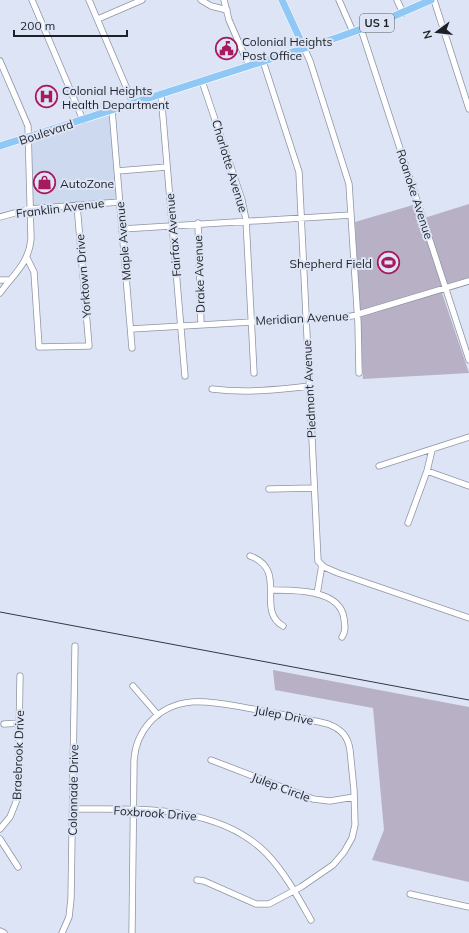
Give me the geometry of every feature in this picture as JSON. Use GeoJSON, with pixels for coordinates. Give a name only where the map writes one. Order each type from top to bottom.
{"type":"FeatureCollection","features":[{"type":"Feature","properties":{"kind":"main road"},"geometry":{"type":"LineString","coordinates":[[282,0],[304,48]]}},
{"type":"Feature","properties":{"kind":"main road","name":"Boulevard"},"geometry":{"type":"LineString","coordinates":[[0,146],[362,29],[432,0]]}},
{"type":"Feature","properties":{"kind":"street"},"geometry":{"type":"LineString","coordinates":[[32,0],[83,120]]}},
{"type":"Feature","properties":{"kind":"street"},"geometry":{"type":"LineString","coordinates":[[89,0],[133,103]]}},
{"type":"Feature","properties":{"kind":"street"},"geometry":{"type":"LineString","coordinates":[[98,19],[142,0]]}},
{"type":"Feature","properties":{"kind":"street"},"geometry":{"type":"LineString","coordinates":[[201,0],[211,6],[226,10]]}},
{"type":"Feature","properties":{"kind":"street"},"geometry":{"type":"LineString","coordinates":[[224,0],[226,10],[249,66]]}},
{"type":"Feature","properties":{"kind":"street"},"geometry":{"type":"LineString","coordinates":[[339,0],[353,32]]}},
{"type":"Feature","properties":{"kind":"street"},"geometry":{"type":"LineString","coordinates":[[397,0],[403,13]]}},
{"type":"Feature","properties":{"kind":"street"},"geometry":{"type":"LineString","coordinates":[[432,0],[469,109]]}},
{"type":"Feature","properties":{"kind":"street","name":"Roanoke Avenue"},"geometry":{"type":"LineString","coordinates":[[362,29],[469,360]]}},
{"type":"Feature","properties":{"kind":"street"},"geometry":{"type":"LineString","coordinates":[[304,48],[310,61],[347,179],[351,215],[359,373]]}},
{"type":"Feature","properties":{"kind":"street"},"geometry":{"type":"LineString","coordinates":[[0,61],[28,126],[30,209],[30,240],[27,258],[0,293]]}},
{"type":"Feature","properties":{"kind":"street","name":"Piedmont Avenue"},"geometry":{"type":"LineString","coordinates":[[263,61],[298,165],[302,217],[308,386],[318,557],[322,566]]}},
{"type":"Feature","properties":{"kind":"street","name":"Charlotte Avenue"},"geometry":{"type":"LineString","coordinates":[[202,81],[240,193],[246,220],[254,373]]}},
{"type":"Feature","properties":{"kind":"street","name":"Fairfax Avenue"},"geometry":{"type":"LineString","coordinates":[[161,94],[185,376]]}},
{"type":"Feature","properties":{"kind":"street","name":"Maple Avenue"},"geometry":{"type":"LineString","coordinates":[[112,110],[132,348]]}},
{"type":"Feature","properties":{"kind":"street"},"geometry":{"type":"LineString","coordinates":[[117,171],[167,167]]}},
{"type":"Feature","properties":{"kind":"street","name":"Franklin Avenue"},"geometry":{"type":"LineString","coordinates":[[0,217],[30,209],[120,202]]}},
{"type":"Feature","properties":{"kind":"street","name":"Yorktown Drive"},"geometry":{"type":"LineString","coordinates":[[27,258],[34,272],[39,347],[89,346],[77,205]]}},
{"type":"Feature","properties":{"kind":"street"},"geometry":{"type":"LineString","coordinates":[[122,229],[246,220],[351,215]]}},
{"type":"Feature","properties":{"kind":"street","name":"Drake Avenue"},"geometry":{"type":"LineString","coordinates":[[198,223],[201,324]]}},
{"type":"Feature","properties":{"kind":"street"},"geometry":{"type":"LineString","coordinates":[[0,280],[10,280]]}},
{"type":"Feature","properties":{"kind":"street","name":"Meridian Avenue"},"geometry":{"type":"LineString","coordinates":[[130,329],[357,315],[469,281]]}},
{"type":"Feature","properties":{"kind":"street"},"geometry":{"type":"LineString","coordinates":[[212,389],[234,392],[266,392],[308,386]]}},
{"type":"Feature","properties":{"kind":"street"},"geometry":{"type":"LineString","coordinates":[[379,466],[469,437]]}},
{"type":"Feature","properties":{"kind":"street"},"geometry":{"type":"LineString","coordinates":[[408,523],[427,471],[432,450]]}},
{"type":"Feature","properties":{"kind":"street"},"geometry":{"type":"LineString","coordinates":[[427,471],[469,486]]}},
{"type":"Feature","properties":{"kind":"street"},"geometry":{"type":"LineString","coordinates":[[269,489],[314,488]]}},
{"type":"Feature","properties":{"kind":"street"},"geometry":{"type":"LineString","coordinates":[[250,556],[261,561],[266,567],[271,590],[271,614],[275,622],[283,626]]}},
{"type":"Feature","properties":{"kind":"street"},"geometry":{"type":"LineString","coordinates":[[316,594],[322,566],[469,618]]}},
{"type":"Feature","properties":{"kind":"street"},"geometry":{"type":"LineString","coordinates":[[271,590],[300,590],[316,594],[333,601],[341,608],[345,629],[342,637]]}},
{"type":"Feature","properties":{"kind":"street","name":"Colonnade Drive"},"geometry":{"type":"LineString","coordinates":[[62,933],[70,911],[75,646]]}},
{"type":"Feature","properties":{"kind":"street","name":"Braebrook Drive"},"geometry":{"type":"LineString","coordinates":[[0,829],[10,817],[18,801],[20,676]]}},
{"type":"Feature","properties":{"kind":"street"},"geometry":{"type":"LineString","coordinates":[[134,686],[158,715]]}},
{"type":"Feature","properties":{"kind":"street","name":"Julep Drive"},"geometry":{"type":"LineString","coordinates":[[132,933],[134,754],[145,729],[158,715],[176,704],[201,701],[312,720],[334,726],[343,732],[348,740],[354,797],[355,825],[352,838],[344,852],[326,870],[274,903],[259,904],[204,881],[197,880]]}},
{"type":"Feature","properties":{"kind":"street"},"geometry":{"type":"LineString","coordinates":[[4,724],[20,723]]}},
{"type":"Feature","properties":{"kind":"street","name":"Julep Circle"},"geometry":{"type":"LineString","coordinates":[[211,760],[313,799],[330,801],[354,797]]}},
{"type":"Feature","properties":{"kind":"street","name":"Foxbrook Drive"},"geometry":{"type":"LineString","coordinates":[[73,809],[133,810],[189,815],[211,819],[250,840],[268,854],[294,890],[311,920]]}},
{"type":"Feature","properties":{"kind":"street"},"geometry":{"type":"LineString","coordinates":[[0,839],[18,867]]}},
{"type":"Feature","properties":{"kind":"street"},"geometry":{"type":"LineString","coordinates":[[410,894],[469,906]]}},
{"type":"Feature","properties":{"kind":"street"},"geometry":{"type":"LineString","coordinates":[[0,931],[4,933]]}},
{"type":"Feature","properties":{"kind":"shaded area"},"geometry":{"type":"Polygon","coordinates":[[[111,115],[117,200],[32,207],[31,139],[111,115]]]}},
{"type":"Feature","properties":{"kind":"shaded area"},"geometry":{"type":"Polygon","coordinates":[[[469,204],[469,284],[442,293],[469,373],[363,379],[355,222],[413,205],[418,220],[469,204]]]}},
{"type":"Feature","properties":{"kind":"shaded area"},"geometry":{"type":"Polygon","coordinates":[[[273,670],[469,707],[469,882],[372,860],[384,830],[373,708],[275,690],[273,670]]]}},
{"type":"Feature","properties":{"kind":"railway"},"geometry":{"type":"LineString","coordinates":[[0,612],[469,700]]}},
{"type":"Feature","properties":{"kind":"place","name":"Colonial Heights Post Office"},"geometry":{"type":"Point","coordinates":[227,48]}},
{"type":"Feature","properties":{"kind":"place","name":"Colonial Heights Health Department"},"geometry":{"type":"Point","coordinates":[46,97]}},
{"type":"Feature","properties":{"kind":"place","name":"AutoZone"},"geometry":{"type":"Point","coordinates":[45,183]}},
{"type":"Feature","properties":{"kind":"place","name":"Shepherd Field"},"geometry":{"type":"Point","coordinates":[388,263]}}]}
